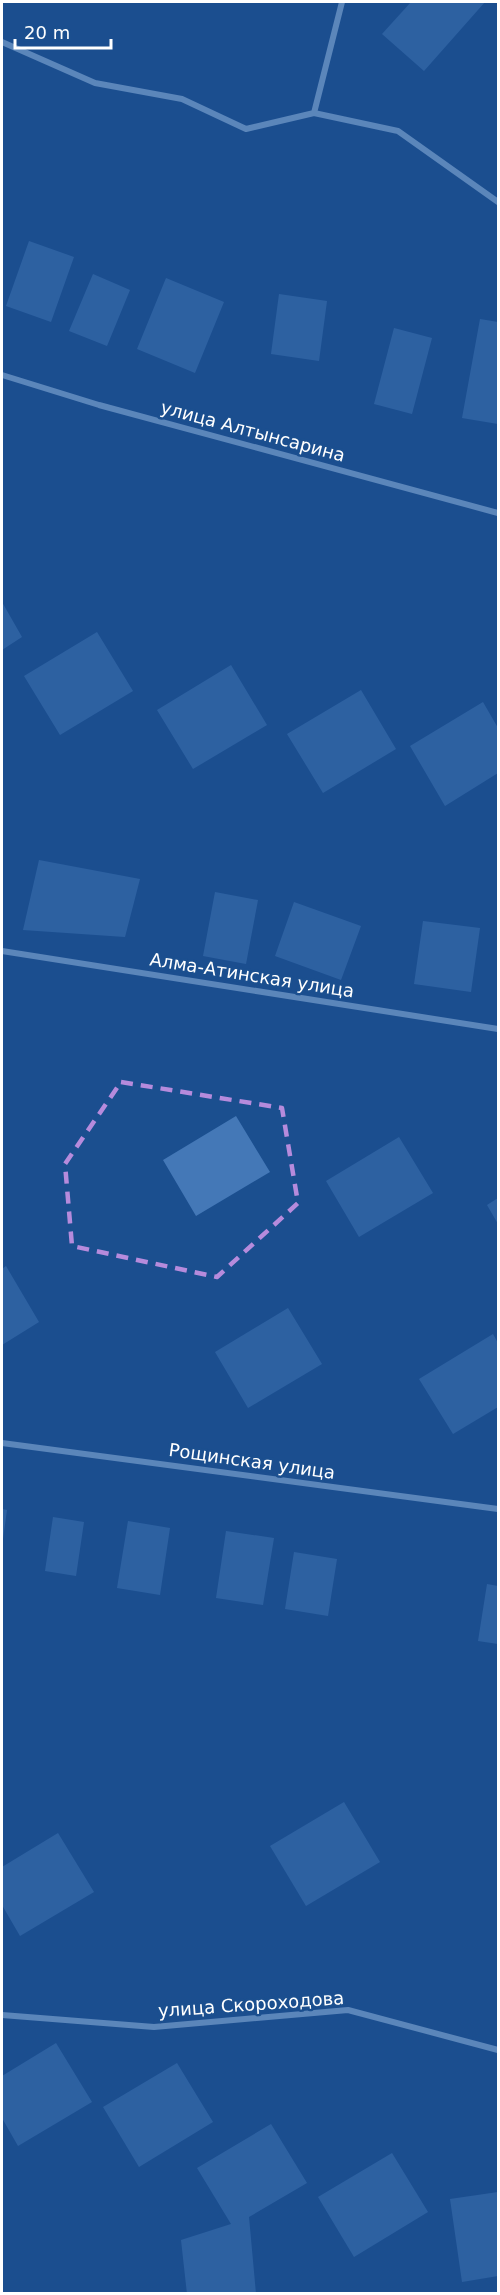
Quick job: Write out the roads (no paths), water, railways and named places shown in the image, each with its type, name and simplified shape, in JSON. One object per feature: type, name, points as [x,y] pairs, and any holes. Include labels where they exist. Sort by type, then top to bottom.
[{"type":"street","points":[[314,113],[342,2]]},
{"type":"street","points":[[2,42],[95,83],[182,99],[246,129],[314,113],[398,131],[498,202]]},
{"type":"street","name":"улица Алтынсарина","points":[[2,375],[99,405],[498,513]]},
{"type":"street","name":"Алма-Атинская улица","points":[[2,951],[498,1029]]},
{"type":"street","name":"Рощинская улица","points":[[2,1443],[498,1509]]},
{"type":"street","name":"улица Скороходова","points":[[2,2015],[154,2027],[348,2010],[498,2050]]}]
